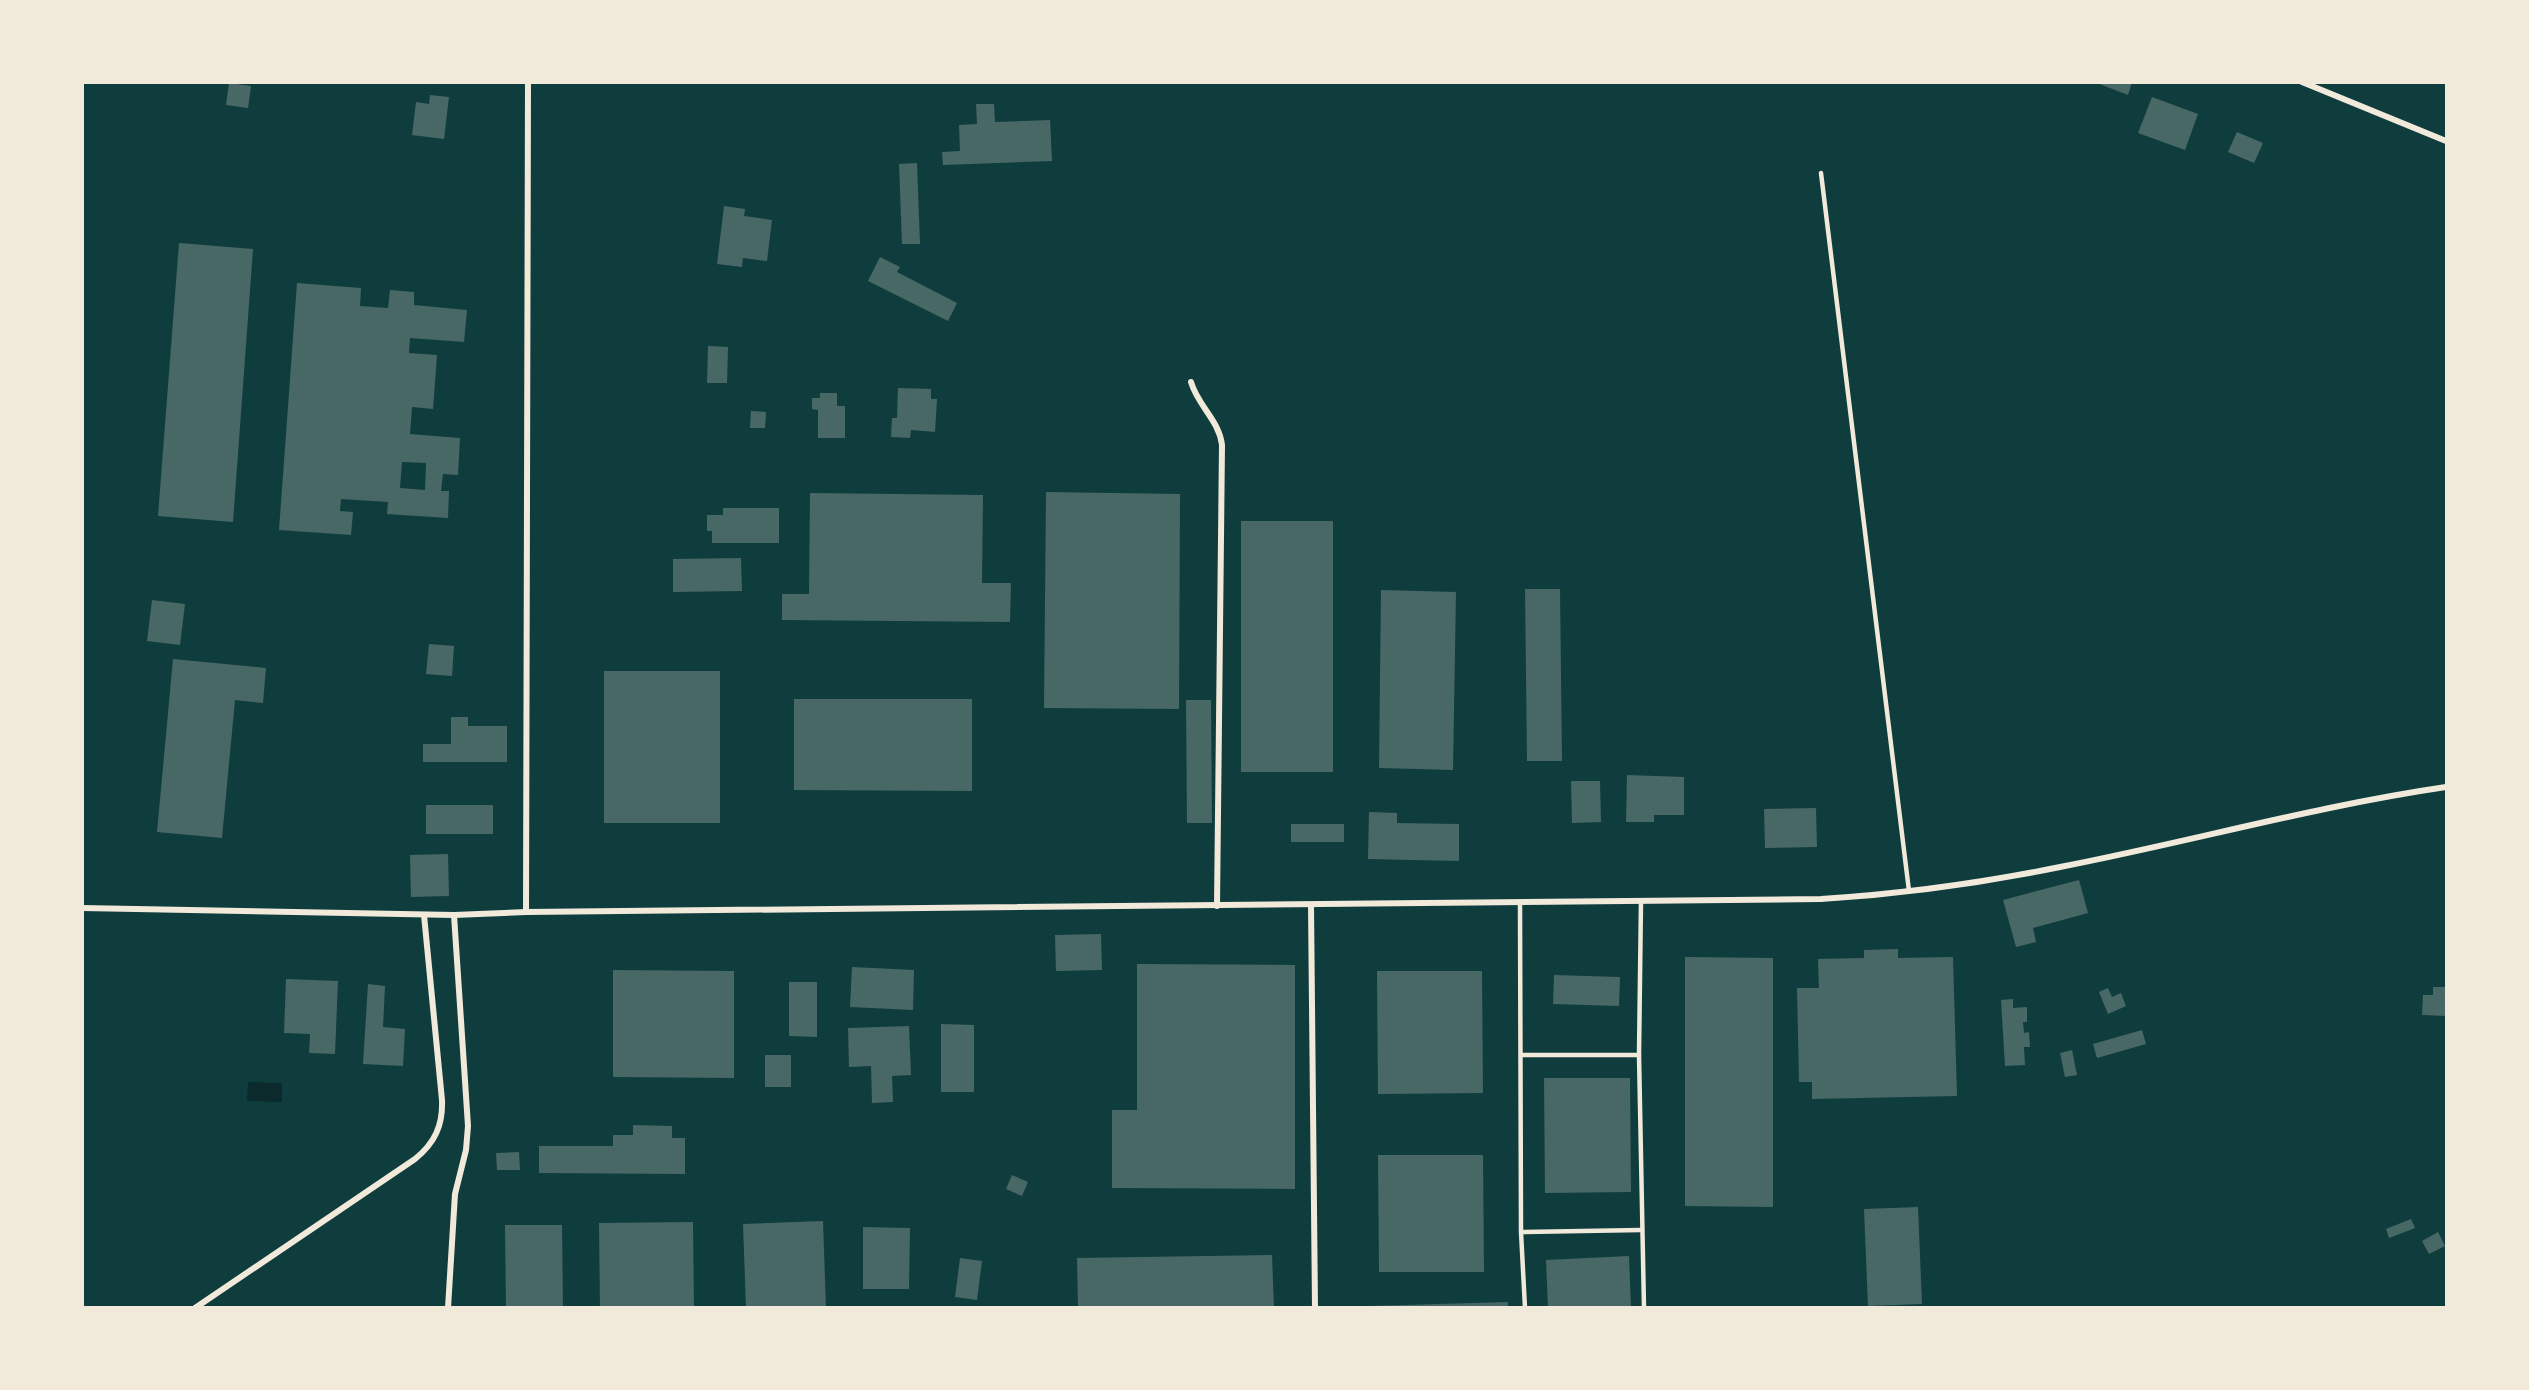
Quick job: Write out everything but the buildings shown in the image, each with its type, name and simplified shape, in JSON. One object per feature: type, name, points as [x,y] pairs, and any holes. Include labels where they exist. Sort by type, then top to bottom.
[{"type":"street","points":[[526,912],[528,82]]},
{"type":"street","points":[[2302,82],[2446,141]]},
{"type":"street","points":[[1191,382],[1196,395],[1216,423],[1222,445],[1217,906]]},
{"type":"street","points":[[82,908],[454,915],[526,912],[1520,904],[1821,899],[1909,891],[2052,869],[2307,812],[2446,787]]},
{"type":"street","points":[[1311,905],[1315,1308]]},
{"type":"street","points":[[195,1308],[415,1158],[436,1135],[441,1120],[442,1100],[424,915]]},
{"type":"street","points":[[448,1308],[455,1194],[466,1150],[468,1126],[454,915]]},
{"type":"lane","points":[[1821,173],[1909,891]]},
{"type":"lane","points":[[1641,901],[1639,1055],[1644,1308]]},
{"type":"lane","points":[[1520,904],[1521,1232],[1525,1308]]},
{"type":"lane","points":[[1521,1054],[1639,1055]]},
{"type":"lane","points":[[1521,1232],[1641,1230]]},
{"type":"water","points":[[248,1082],[282,1083],[282,1102],[247,1101]]}]
